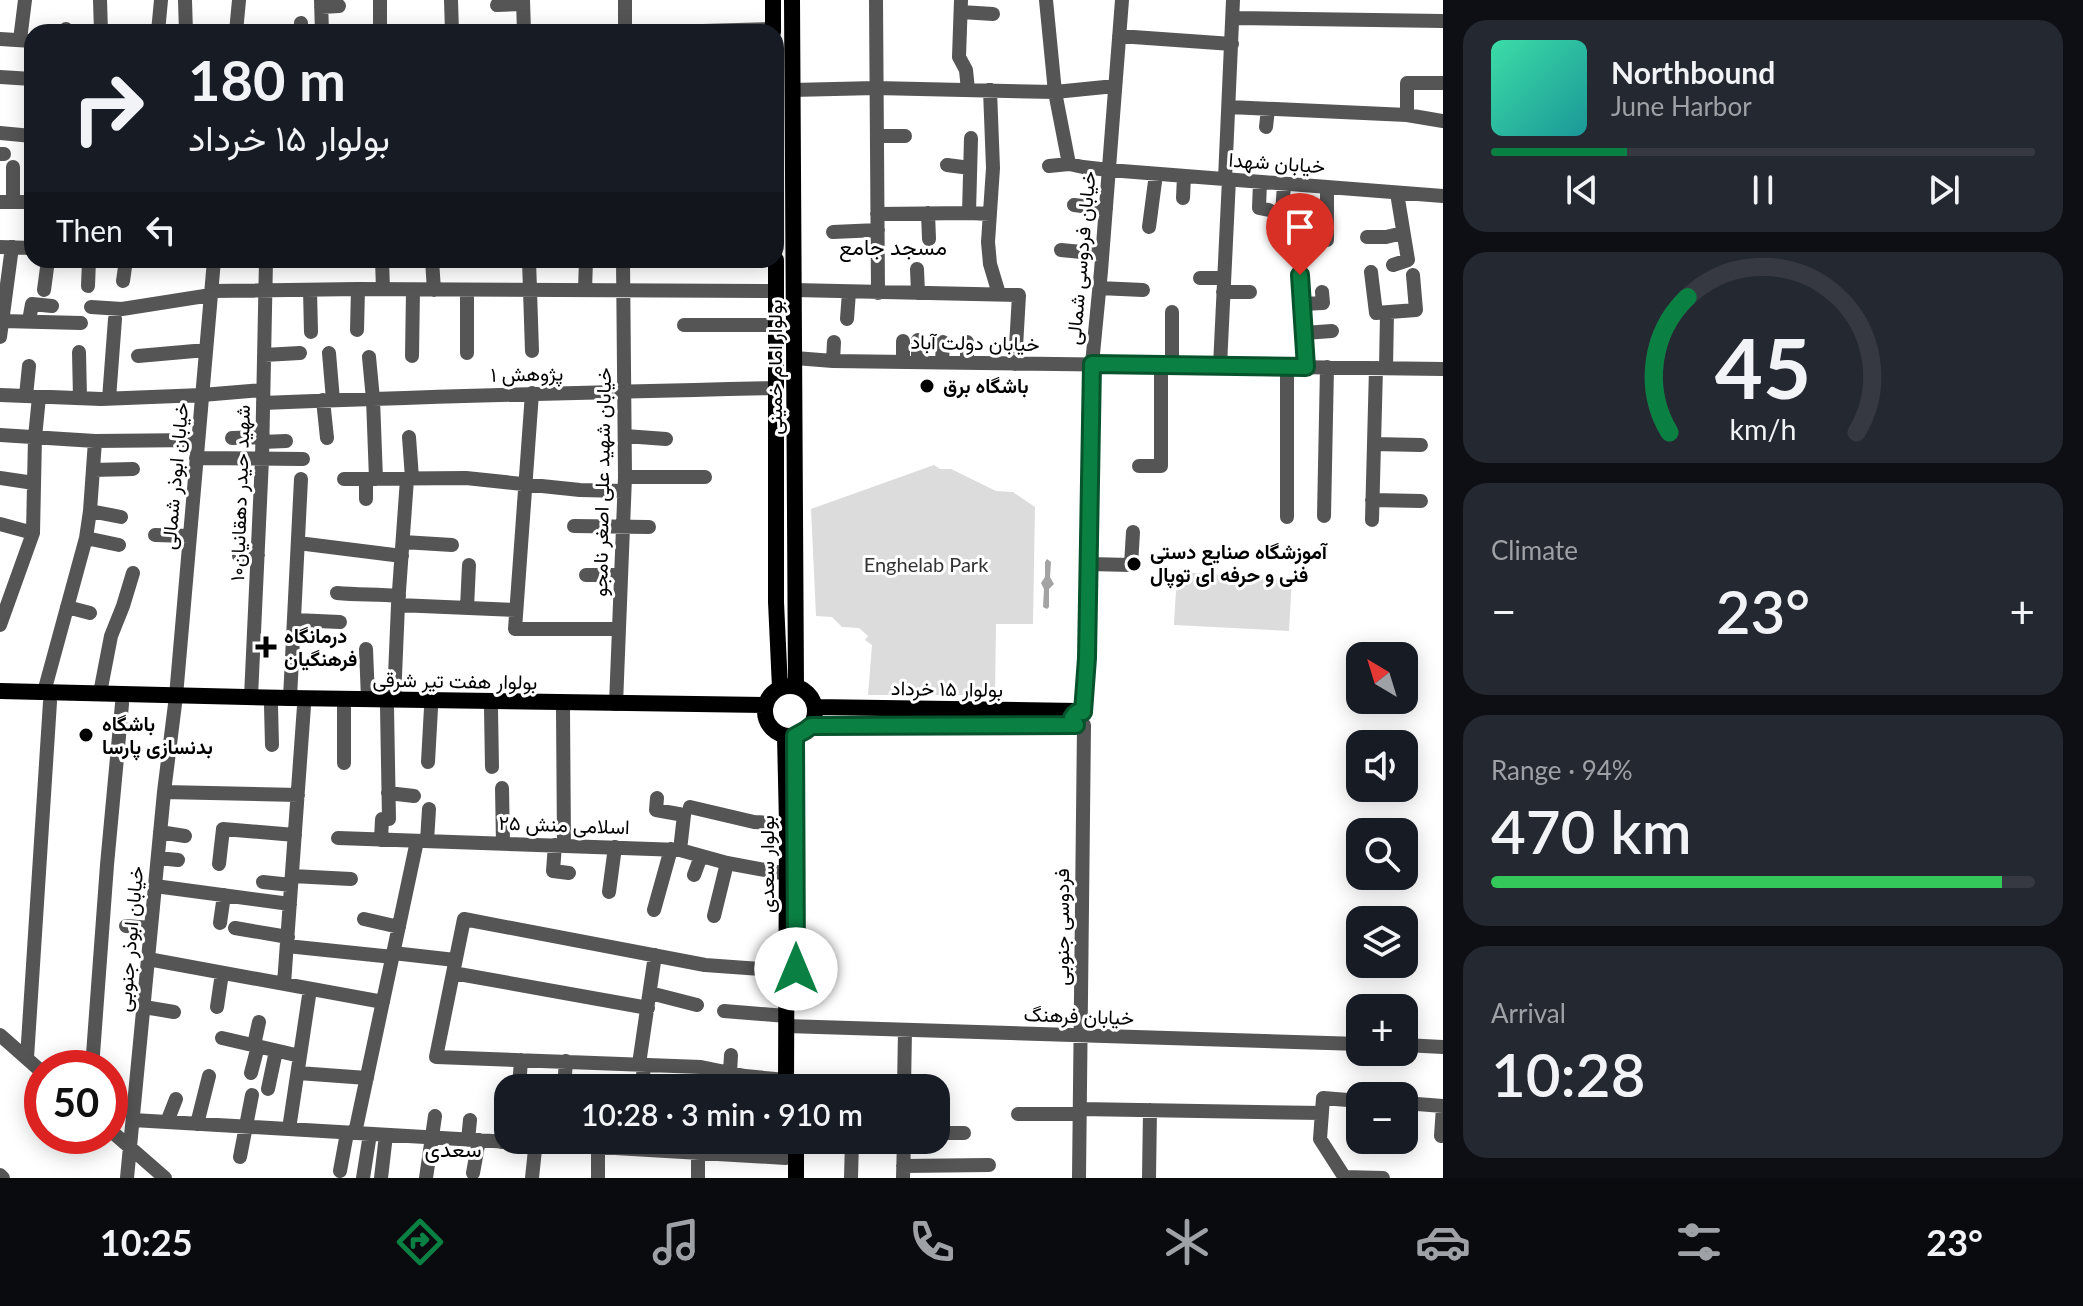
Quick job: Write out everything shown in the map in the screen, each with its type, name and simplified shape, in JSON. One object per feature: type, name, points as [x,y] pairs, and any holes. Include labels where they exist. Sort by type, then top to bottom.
[{"type":"main road","points":[[773,0],[773,24]]},
{"type":"main road","name":"بولوار امام خمینی","points":[[788,687],[795,358],[792,0]]},
{"type":"main road","name":"بولوار امام خمینی","points":[[776,268],[776,602],[788,687]]},
{"type":"main road","points":[[788,687],[809,694],[815,707],[816,714],[811,726],[790,736],[776,732],[769,724],[766,710],[773,692],[788,687]]},
{"type":"main road","name":"بولوار هفت تیر شرقی","points":[[0,691],[122,704],[251,697],[344,707],[390,703],[616,704],[766,710]]},
{"type":"main road","name":"بولوار هفت تیر شرقی","points":[[0,701],[100,693],[271,706],[368,699],[431,708],[449,704],[491,709],[766,710]]},
{"type":"main road","name":"بولوار ۱۵ خرداد","points":[[815,707],[1080,718]]},
{"type":"main road","name":"بولوار ۱۵ خرداد","points":[[811,726],[1080,718]]},
{"type":"main road","name":"بولوار سعدی","points":[[790,736],[787,824],[790,1023]]},
{"type":"main road","name":"بولوار سعدی","points":[[789,1074],[790,736]]},
{"type":"main road","points":[[786,1154],[786,1178]]},
{"type":"main road","points":[[796,1154],[796,1178]]},
{"type":"street","points":[[25,0],[26,24]]},
{"type":"street","points":[[100,0],[101,24]]},
{"type":"street","points":[[159,24],[161,0]]},
{"type":"street","points":[[185,0],[186,24]]},
{"type":"street","points":[[237,24],[239,0]]},
{"type":"street","points":[[380,0],[380,24]]},
{"type":"street","points":[[451,0],[452,24]]},
{"type":"street","points":[[625,0],[625,24]]},
{"type":"street","points":[[876,0],[878,293]]},
{"type":"street","points":[[1046,0],[1055,92],[1069,164]]},
{"type":"street","name":"خیابان فردوسی شمالی","points":[[1080,718],[1087,658],[1092,364],[1099,288],[1108,247],[1106,209],[1122,0]]},
{"type":"street","points":[[1220,366],[1223,285],[1219,233],[1227,179],[1233,0]]},
{"type":"street","points":[[497,5],[523,2],[524,24]]},
{"type":"street","points":[[321,24],[318,4],[339,6]]},
{"type":"street","points":[[968,90],[966,70],[959,57],[961,6],[993,14]]},
{"type":"street","points":[[1233,18],[1443,21]]},
{"type":"street","points":[[1119,36],[1232,44]]},
{"type":"street","points":[[0,39],[24,41]]},
{"type":"street","points":[[0,77],[24,78]]},
{"type":"street","points":[[1407,115],[1407,83],[1443,83]]},
{"type":"street","points":[[792,90],[876,88],[1055,92],[1115,86]]},
{"type":"street","points":[[990,90],[993,168],[988,242],[990,264],[999,294]]},
{"type":"street","points":[[1229,107],[1407,115],[1443,121]]},
{"type":"street","points":[[1266,127],[1268,109]]},
{"type":"street","points":[[0,133],[24,135]]},
{"type":"street","points":[[878,136],[905,136]]},
{"type":"street","points":[[969,213],[971,138]]},
{"type":"street","points":[[6,158],[6,202]]},
{"type":"street","name":"خیابان شهدا","points":[[1049,166],[1069,164],[1109,170],[1443,196]]},
{"type":"street","points":[[947,165],[970,168]]},
{"type":"street","points":[[1149,227],[1156,174]]},
{"type":"street","points":[[1183,198],[1184,176]]},
{"type":"street","points":[[1260,182],[1259,208],[1269,210]]},
{"type":"street","points":[[1281,230],[1284,184]]},
{"type":"street","points":[[1327,187],[1327,240]]},
{"type":"street","points":[[1393,265],[1408,260],[1397,193]]},
{"type":"street","points":[[1074,205],[1106,209]]},
{"type":"street","points":[[928,213],[929,239]]},
{"type":"street","points":[[877,214],[990,214]]},
{"type":"street","points":[[833,232],[878,230]]},
{"type":"street","points":[[1367,237],[1403,233]]},
{"type":"street","points":[[0,337],[6,247]]},
{"type":"street","points":[[1061,250],[1108,247]]},
{"type":"street","points":[[44,290],[47,268]]},
{"type":"street","points":[[88,286],[89,268]]},
{"type":"street","points":[[123,281],[125,268]]},
{"type":"street","name":"خیابان ابوذر شمالی","points":[[176,700],[213,268]]},
{"type":"street","name":"شهید حیدر دهقانیان۱۰","points":[[251,697],[262,459],[266,268]]},
{"type":"street","points":[[382,268],[383,289]]},
{"type":"street","points":[[433,268],[434,290]]},
{"type":"street","points":[[530,268],[532,351]]},
{"type":"street","points":[[585,290],[586,268]]},
{"type":"street","name":"خیابان شهید علی اصغر نامجو","points":[[616,704],[625,484],[623,268]]},
{"type":"street","points":[[917,269],[918,293]]},
{"type":"street","points":[[1371,272],[1376,313],[1416,310],[1413,275]]},
{"type":"street","points":[[1300,275],[1306,367]]},
{"type":"street","points":[[1200,278],[1250,292]]},
{"type":"street","points":[[1099,288],[1143,290]]},
{"type":"street","points":[[357,330],[358,289]]},
{"type":"street","points":[[310,290],[311,332]]},
{"type":"street","points":[[412,356],[413,290]]},
{"type":"street","points":[[794,290],[1019,295],[1015,364]]},
{"type":"street","points":[[91,307],[122,309],[211,293],[265,291],[776,291]]},
{"type":"street","points":[[467,291],[467,353]]},
{"type":"street","points":[[847,319],[849,292]]},
{"type":"street","points":[[1302,304],[1323,303],[1322,292]]},
{"type":"street","points":[[29,321],[32,304],[52,306]]},
{"type":"street","points":[[1139,466],[1161,466],[1172,312]]},
{"type":"street","points":[[1372,520],[1374,444],[1387,313]]},
{"type":"street","points":[[109,399],[115,319]]},
{"type":"street","points":[[3,321],[81,323]]},
{"type":"street","points":[[684,325],[776,325]]},
{"type":"street","points":[[1304,333],[1332,331]]},
{"type":"street","points":[[911,341],[911,362]]},
{"type":"street","points":[[833,361],[834,342]]},
{"type":"street","points":[[942,362],[943,342]]},
{"type":"street","points":[[967,342],[967,363]]},
{"type":"street","points":[[138,356],[206,350]]},
{"type":"street","points":[[79,352],[80,398]]},
{"type":"street","points":[[264,355],[300,353]]},
{"type":"street","points":[[327,438],[329,353]]},
{"type":"street","points":[[366,499],[371,479],[373,399],[369,357]]},
{"type":"street","name":"خیابان دولت آباد","points":[[795,358],[1443,369]]},
{"type":"street","points":[[0,625],[33,533],[35,437],[29,366]]},
{"type":"street","points":[[1287,367],[1287,517]]},
{"type":"street","points":[[1324,516],[1327,367]]},
{"type":"street","name":"پژوهش ۱","points":[[0,395],[109,399],[202,395],[328,400],[777,388]]},
{"type":"street","points":[[532,393],[515,629],[618,629]]},
{"type":"street","points":[[0,435],[95,441],[198,440]]},
{"type":"street","points":[[625,436],[666,439]]},
{"type":"street","points":[[381,840],[382,819],[389,819],[390,703],[410,478],[409,437]]},
{"type":"street","points":[[232,438],[286,441]]},
{"type":"street","points":[[28,1050],[47,697],[86,538],[95,441]]},
{"type":"street","points":[[1374,444],[1421,445]]},
{"type":"street","points":[[196,458],[303,459]]},
{"type":"street","points":[[93,470],[133,469]]},
{"type":"street","points":[[344,479],[466,478],[580,490],[705,477]]},
{"type":"street","points":[[0,478],[34,483]]},
{"type":"street","points":[[284,984],[298,795],[295,620],[301,479]]},
{"type":"street","points":[[1372,500],[1421,501]]},
{"type":"street","points":[[90,511],[121,517]]},
{"type":"street","points":[[0,524],[33,533]]},
{"type":"street","points":[[574,526],[649,527]]},
{"type":"street","points":[[1089,564],[1131,565],[1133,532]]},
{"type":"street","points":[[155,535],[189,536]]},
{"type":"street","points":[[86,538],[119,545]]},
{"type":"street","points":[[298,543],[402,549],[452,545]]},
{"type":"street","points":[[239,556],[258,555]]},
{"type":"street","points":[[467,608],[469,565]]},
{"type":"street","points":[[100,693],[111,636],[133,573]]},
{"type":"street","points":[[586,575],[621,575]]},
{"type":"street","points":[[337,593],[372,594],[398,601],[467,608],[516,610]]},
{"type":"street","points":[[67,607],[90,613]]},
{"type":"street","points":[[295,620],[340,622]]},
{"type":"street","points":[[366,649],[368,699]]},
{"type":"street","name":"خیابان ابوذر جنوبی","points":[[127,1178],[164,792],[176,700]]},
{"type":"street","points":[[93,1050],[122,704]]},
{"type":"street","points":[[271,706],[272,745]]},
{"type":"street","points":[[344,707],[344,763]]},
{"type":"street","points":[[428,762],[431,708]]},
{"type":"street","points":[[491,709],[492,767]]},
{"type":"street","points":[[563,710],[559,845],[553,871],[569,873]]},
{"type":"street","name":"فردوسی جنوبی","points":[[1079,1178],[1082,1036],[1080,718]]},
{"type":"street","points":[[502,788],[503,843]]},
{"type":"street","points":[[164,792],[298,795]]},
{"type":"street","points":[[388,793],[414,796]]},
{"type":"street","points":[[654,910],[676,850],[684,815],[656,810],[657,798]]},
{"type":"street","points":[[690,807],[754,822],[787,824]]},
{"type":"street","points":[[340,1171],[357,1133],[399,927],[429,809]]},
{"type":"street","points":[[219,864],[223,829],[295,835]]},
{"type":"street","points":[[160,832],[185,836]]},
{"type":"street","name":"اسلامی منش ۲۵","points":[[338,838],[422,841],[472,835],[503,843],[676,850],[787,874]]},
{"type":"street","points":[[609,892],[615,847]]},
{"type":"street","points":[[694,875],[701,856]]},
{"type":"street","points":[[158,858],[178,860]]},
{"type":"street","points":[[714,916],[727,863]]},
{"type":"street","points":[[263,882],[351,879]]},
{"type":"street","points":[[155,886],[290,904]]},
{"type":"street","points":[[220,923],[224,895]]},
{"type":"street","points":[[364,919],[399,927]]},
{"type":"street","points":[[735,1074],[701,1067],[436,1057],[464,919],[705,965],[787,971]]},
{"type":"street","points":[[126,926],[151,928]]},
{"type":"street","points":[[235,928],[287,942],[393,955],[649,1000],[697,1005]]},
{"type":"street","points":[[641,1074],[655,955]]},
{"type":"street","points":[[148,959],[383,1002]]},
{"type":"street","points":[[217,1007],[222,973]]},
{"type":"street","points":[[289,1129],[310,989]]},
{"type":"street","points":[[144,1007],[174,1012]]},
{"type":"street","name":"خیابان فرهنگ","points":[[724,1011],[790,1023],[905,1030],[1346,1044]]},
{"type":"street","points":[[251,1073],[259,1022]]},
{"type":"street","points":[[904,1074],[905,1030]]},
{"type":"street","points":[[0,1035],[24,1055]]},
{"type":"street","points":[[222,1038],[300,1056]]},
{"type":"street","points":[[1418,1046],[1443,1047]]},
{"type":"street","points":[[268,1089],[276,1051]]},
{"type":"street","points":[[730,1073],[731,1055]]},
{"type":"street","points":[[520,1074],[521,1060]]},
{"type":"street","points":[[565,1074],[566,1061]]},
{"type":"street","points":[[298,1073],[367,1078]]},
{"type":"street","points":[[197,1124],[209,1076]]},
{"type":"street","points":[[240,1157],[252,1095]]},
{"type":"street","points":[[1346,1100],[1323,1098],[1320,1139],[1345,1177],[1383,1178]]},
{"type":"street","points":[[167,1122],[176,1099]]},
{"type":"street","points":[[1418,1105],[1443,1106],[1441,1136]]},
{"type":"street","points":[[1149,1178],[1150,1110]]},
{"type":"street","points":[[1018,1114],[1150,1110],[1322,1113]]},
{"type":"street","points":[[426,1178],[435,1116]]},
{"type":"street","points":[[133,1120],[494,1142]]},
{"type":"street","points":[[470,1120],[473,1173]]},
{"type":"street","points":[[357,1133],[363,1178]]},
{"type":"street","points":[[950,1133],[964,1133]]},
{"type":"street","points":[[381,1178],[386,1135]]},
{"type":"street","points":[[130,1148],[165,1178]]},
{"type":"street","points":[[532,1178],[535,1154]]},
{"type":"street","points":[[598,1154],[598,1178]]},
{"type":"street","points":[[698,1154],[698,1178]]},
{"type":"street","points":[[761,1154],[786,1158]]},
{"type":"street","points":[[851,1178],[852,1154]]},
{"type":"street","points":[[903,1172],[989,1165]]},
{"type":"green space","name":"Enghelab Park","points":[[934,465],[940,469],[951,469],[996,491],[1013,492],[1035,507],[1033,624],[996,624],[995,695],[868,695],[872,645],[865,640],[868,636],[859,628],[842,627],[832,617],[816,616],[811,509]]},
{"type":"green space","points":[[1177,572],[1292,579],[1289,631],[1174,625]]},
{"type":"shaded area","points":[[1047,559],[1051,562],[1050,577],[1054,584],[1049,589],[1047,609],[1043,607],[1044,589],[1041,583],[1045,577]]},
{"type":"place","name":"باشگاه برق","points":[[927,386]]},
{"type":"place","name":"آموزشگاه صنایع دستی فنی و حرفه ای توپال","points":[[1134,564]]},
{"type":"place","name":"درمانگاه فرهنگیان","points":[[266,647]]},
{"type":"place","name":"باشگاه بدنسازی پارسا","points":[[86,735]]},
{"type":"district","name":"مسجد جامع","points":[[893,247]]},
{"type":"district","name":"سعدی","points":[[453,1149]]},
{"type":"route","points":[[796,969],[795,736],[811,726],[1076,725],[1072,718],[1078,711],[1083,712],[1087,658],[1092,364],[1306,367],[1300,275]]}]
